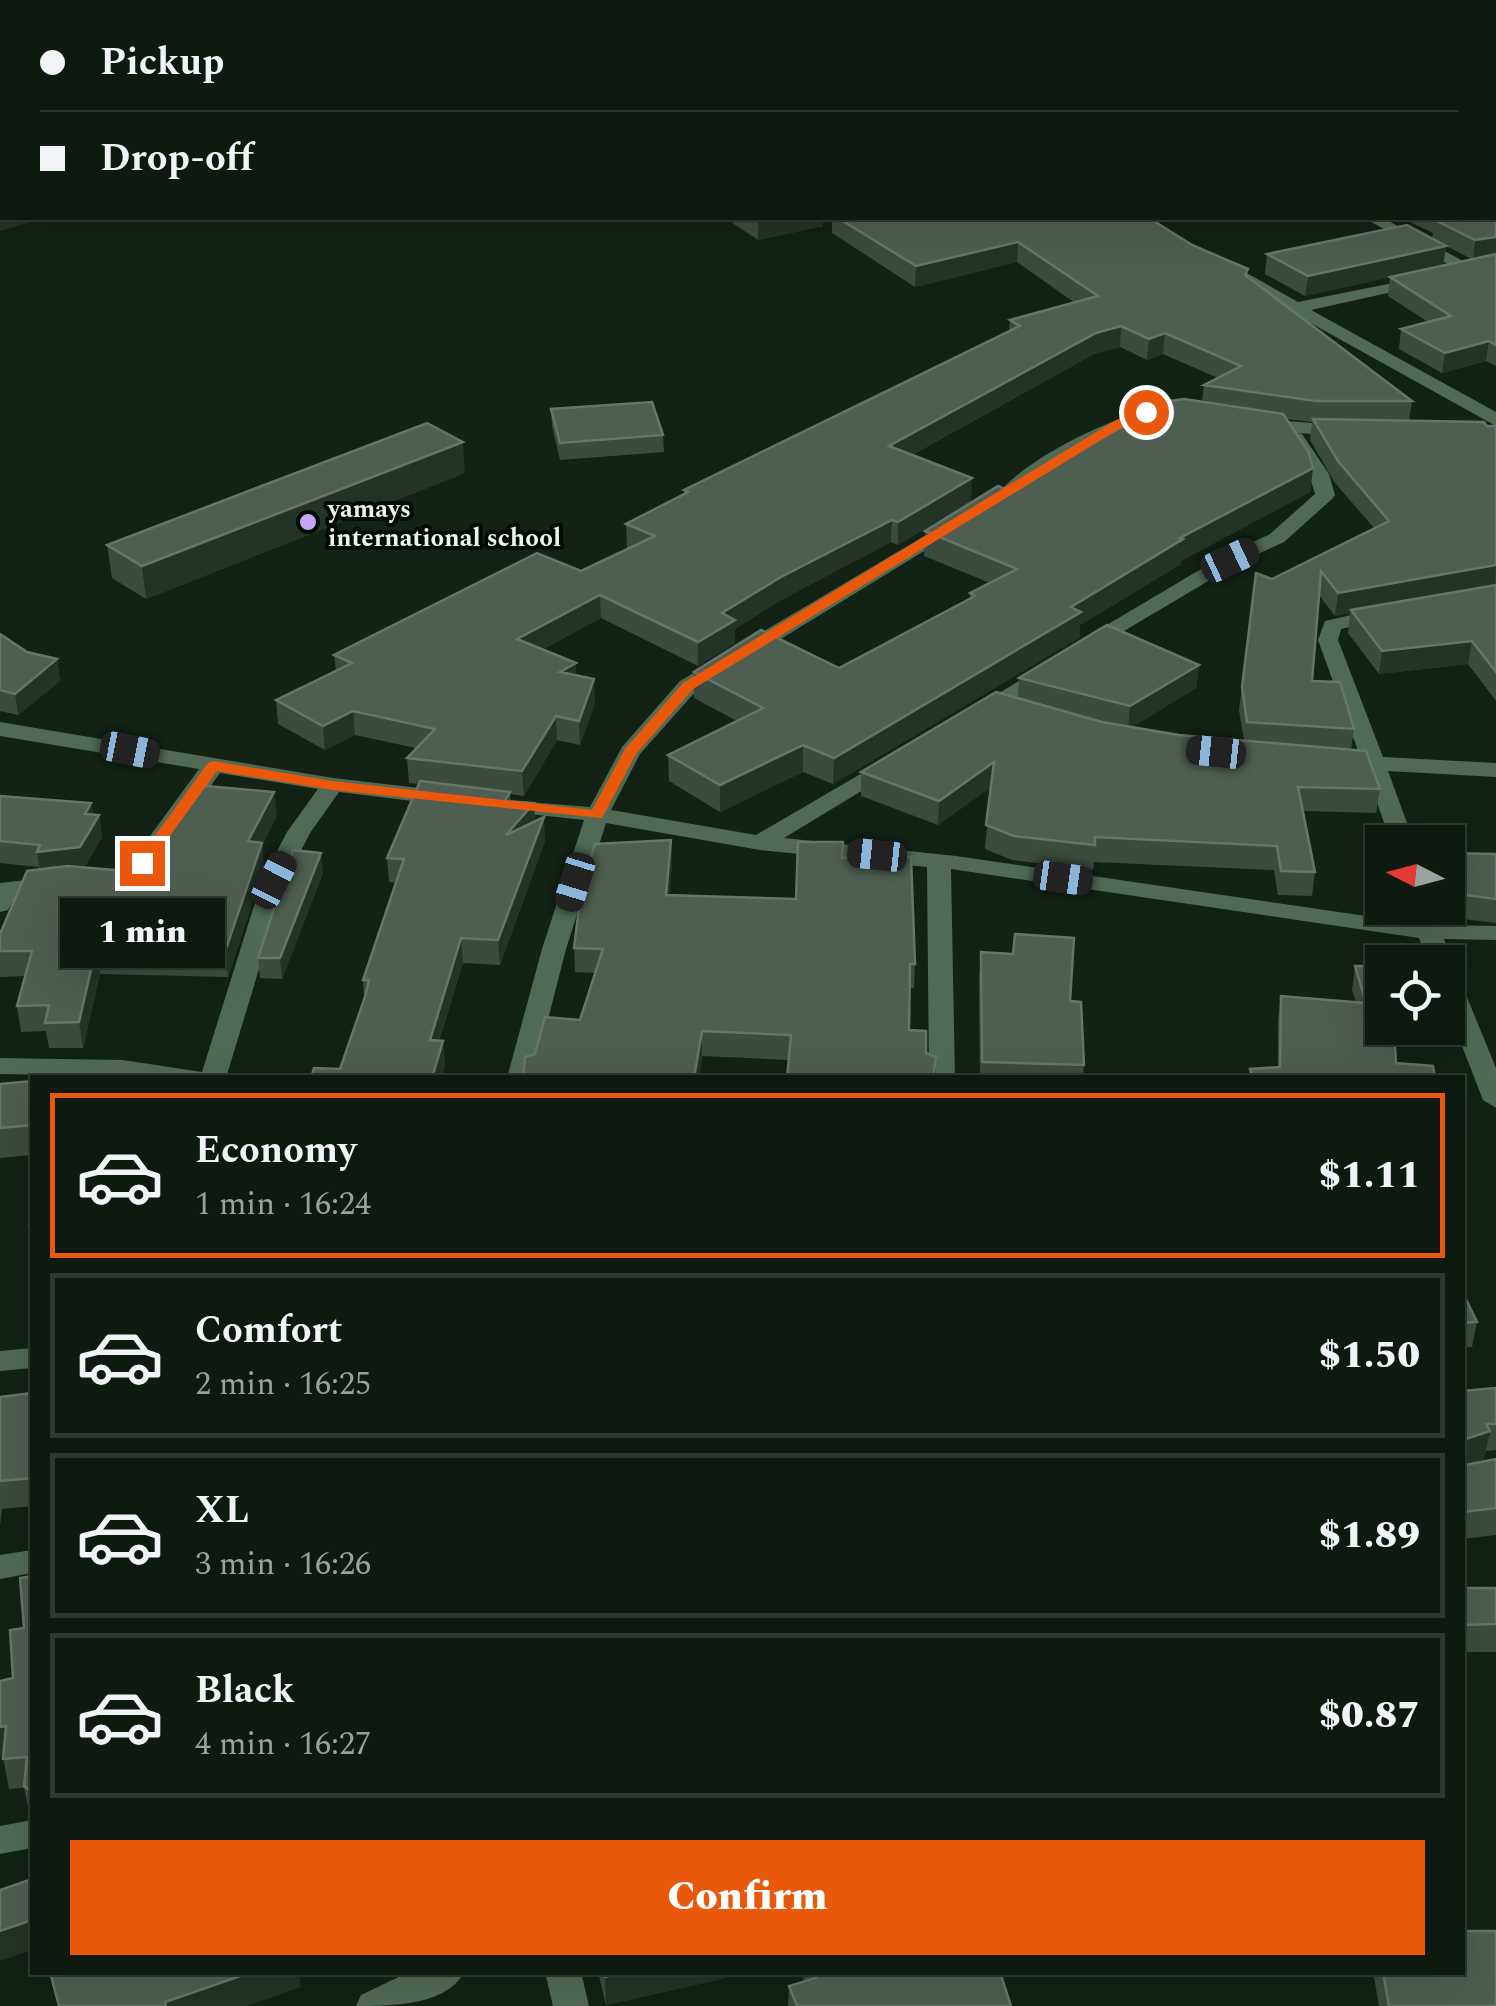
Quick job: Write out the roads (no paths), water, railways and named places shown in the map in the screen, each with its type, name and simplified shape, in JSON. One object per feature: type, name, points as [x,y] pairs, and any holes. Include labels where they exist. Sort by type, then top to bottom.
[{"type":"street","points":[[1376,220],[1476,268],[1450,274]]},
{"type":"street","points":[[1220,266],[1496,420]]},
{"type":"street","points":[[1295,308],[1431,278]]},
{"type":"street","points":[[521,1075],[554,949],[597,815],[630,752],[688,686],[1120,423],[1146,412],[1198,416]]},
{"type":"street","points":[[1240,422],[1289,429],[1364,431]]},
{"type":"street","points":[[963,722],[1002,708],[1216,568],[1277,538],[1325,495],[1319,474],[1289,429]]},
{"type":"street","points":[[1397,825],[1328,640],[1332,624],[1404,611]]},
{"type":"street","points":[[0,730],[333,785],[597,815],[760,843],[1365,913]]},
{"type":"street","points":[[760,843],[902,757]]},
{"type":"street","points":[[1306,760],[1496,770]]},
{"type":"street","points":[[0,905],[8,888],[128,874],[142,863],[213,766]]},
{"type":"street","points":[[213,1075],[274,880],[299,832],[333,785]]},
{"type":"street","points":[[939,861],[942,1075]]},
{"type":"street","points":[[1452,925],[1496,933]]},
{"type":"street","points":[[1465,1022],[1496,1100]]},
{"type":"street","points":[[0,1066],[109,1066],[183,1075]]},
{"type":"street","points":[[0,1361],[30,1358]]},
{"type":"street","points":[[0,1567],[30,1562]]},
{"type":"street","points":[[0,1840],[30,1834]]},
{"type":"street","points":[[374,2006],[440,1975]]},
{"type":"street","points":[[563,1975],[570,2006]]},
{"type":"place","name":"yamays international school","points":[[308,522]]}]
